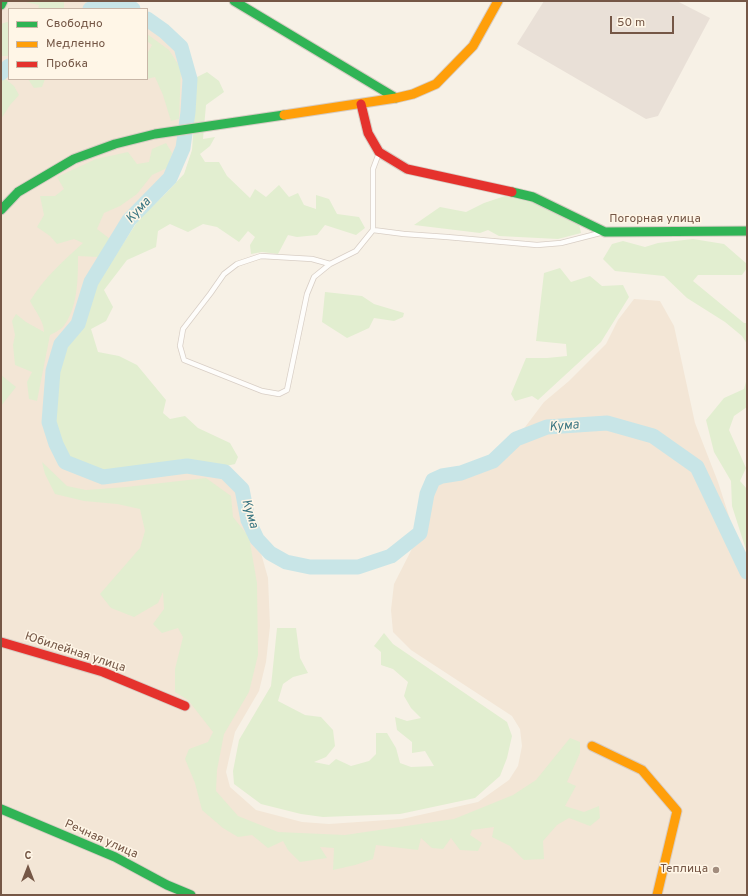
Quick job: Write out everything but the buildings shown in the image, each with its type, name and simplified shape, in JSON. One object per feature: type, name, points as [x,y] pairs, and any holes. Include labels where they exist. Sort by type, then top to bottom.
[{"type":"street","points":[[1,5],[3,1]]},
{"type":"street","points":[[234,1],[396,98]]},
{"type":"street","points":[[1,210],[18,192],[74,159],[115,144],[155,134],[361,104],[413,94],[436,84],[473,46],[498,1]]},
{"type":"street","points":[[361,104],[368,133],[380,152]]},
{"type":"street","name":"Погорная улица","points":[[380,152],[407,169],[534,197],[605,232],[747,231]]},
{"type":"street","name":"Юбилейная улица","points":[[1,642],[103,672],[185,706]]},
{"type":"street","points":[[592,746],[642,770],[677,811],[657,895]]},
{"type":"street","name":"Речная улица","points":[[1,808],[115,857],[167,885],[191,895]]},
{"type":"lane","points":[[330,264],[312,259],[261,256],[237,264],[224,274],[183,329],[180,346],[184,360],[262,391],[279,394],[287,390],[307,294],[314,277],[330,264],[356,251],[374,230],[373,169],[380,152]]},
{"type":"lane","points":[[374,230],[404,234],[447,236],[537,245],[561,243],[605,232]]},
{"type":"shaded area","points":[[1,1],[128,1],[132,8],[8,8],[8,80],[148,80],[148,20],[164,31],[181,47],[190,79],[188,112],[183,148],[170,178],[129,220],[91,282],[78,324],[61,345],[53,371],[49,422],[56,444],[65,461],[103,477],[187,466],[225,472],[242,489],[248,520],[257,539],[268,578],[270,626],[266,662],[259,691],[235,732],[226,772],[230,787],[256,810],[302,822],[329,824],[402,819],[478,802],[509,780],[518,766],[522,746],[520,729],[512,716],[411,650],[393,632],[391,610],[394,584],[420,533],[427,494],[433,480],[442,476],[461,473],[493,461],[516,439],[544,402],[569,381],[606,344],[618,320],[634,299],[660,301],[674,326],[695,423],[718,482],[747,572],[747,895],[1,895]]},
{"type":"shaded area","points":[[544,1],[677,1],[710,18],[658,116],[646,119],[517,44]]},
{"type":"green space","points":[[21,1],[64,1],[64,8],[38,8],[39,5]]},
{"type":"green space","points":[[8,22],[8,56],[1,56],[1,24]]},
{"type":"green space","points":[[148,35],[169,50],[181,69],[179,119],[171,121],[163,95],[155,77],[148,79],[148,52],[152,45],[148,42]]},
{"type":"green space","points":[[207,72],[219,81],[224,92],[206,105],[203,139],[215,137],[210,146],[200,154],[205,162],[219,162],[227,176],[250,198],[255,189],[266,197],[279,185],[289,197],[298,193],[304,205],[316,209],[316,195],[329,199],[337,214],[359,217],[365,228],[356,235],[325,225],[317,235],[297,237],[288,235],[278,254],[262,252],[251,254],[250,245],[255,237],[248,231],[239,242],[217,227],[203,224],[188,232],[170,224],[158,231],[156,247],[127,260],[104,290],[113,307],[106,321],[91,329],[98,352],[119,356],[137,365],[166,400],[163,413],[170,419],[185,416],[198,428],[230,443],[238,457],[235,464],[226,466],[184,459],[105,473],[69,459],[54,421],[58,374],[67,346],[84,327],[95,287],[139,219],[184,174],[192,150],[197,77]]},
{"type":"green space","points":[[4,78],[14,86],[19,95],[1,119],[1,81]]},
{"type":"green space","points":[[29,80],[45,80],[42,87],[34,88]]},
{"type":"green space","points":[[166,143],[172,153],[167,168],[152,175],[137,194],[120,206],[104,213],[97,229],[110,239],[98,257],[78,256],[77,284],[72,311],[63,327],[50,335],[37,401],[29,399],[27,382],[32,372],[15,365],[13,345],[15,335],[12,321],[16,314],[26,322],[44,332],[41,320],[30,301],[48,277],[83,243],[74,239],[57,244],[50,236],[37,227],[44,215],[40,196],[55,196],[64,189],[57,177],[96,159],[128,152],[137,164],[149,162],[152,149]]},
{"type":"green space","points":[[505,196],[534,201],[579,224],[581,233],[558,239],[499,236],[488,230],[480,233],[414,225],[440,207],[466,212],[484,203]]},
{"type":"green space","points":[[693,239],[724,244],[747,264],[747,268],[742,275],[698,275],[693,281],[744,323],[747,323],[747,344],[742,336],[725,322],[687,298],[664,276],[615,271],[603,259],[612,244],[623,241],[645,247],[658,243]]},
{"type":"green space","points":[[560,268],[571,282],[590,276],[602,286],[623,285],[629,297],[601,342],[538,400],[532,396],[515,401],[511,394],[526,358],[567,356],[566,344],[536,341],[544,273]]},
{"type":"green space","points":[[325,292],[362,296],[374,304],[404,313],[403,317],[394,321],[374,318],[369,328],[347,338],[322,322]]},
{"type":"green space","points":[[1,375],[16,387],[1,406]]},
{"type":"green space","points":[[747,378],[747,407],[734,416],[729,430],[746,468],[740,481],[747,489],[747,553],[732,506],[731,481],[714,452],[706,420],[724,398],[744,389]]},
{"type":"green space","points":[[42,462],[67,486],[86,490],[206,478],[231,496],[233,517],[249,537],[257,583],[258,655],[249,692],[224,734],[217,770],[216,791],[238,816],[278,832],[345,835],[454,819],[513,795],[536,780],[570,738],[580,742],[580,753],[567,782],[576,786],[565,806],[584,812],[599,806],[600,818],[590,826],[569,818],[557,825],[543,841],[544,859],[524,860],[510,846],[492,837],[494,827],[472,830],[470,835],[482,843],[478,851],[460,850],[451,838],[443,849],[432,848],[421,838],[418,850],[376,845],[373,859],[333,870],[334,848],[320,847],[327,858],[300,862],[288,850],[283,841],[268,848],[252,835],[238,837],[223,828],[202,810],[195,783],[185,759],[189,749],[208,742],[213,732],[188,700],[175,692],[175,669],[183,637],[178,628],[162,633],[153,624],[164,609],[163,592],[158,603],[134,617],[111,608],[100,594],[140,548],[145,531],[140,509],[117,504],[84,501],[55,494],[45,474]]},
{"type":"green space","points":[[277,628],[296,628],[300,658],[308,673],[293,677],[283,684],[278,701],[305,715],[321,717],[333,730],[335,746],[326,757],[314,762],[329,765],[336,759],[351,766],[369,761],[376,754],[376,733],[387,733],[396,748],[400,763],[411,767],[434,766],[425,751],[412,753],[412,742],[397,730],[395,717],[407,721],[421,718],[411,708],[404,696],[408,682],[393,669],[381,665],[381,652],[374,646],[384,633],[393,644],[507,722],[512,736],[507,758],[500,776],[475,798],[400,814],[323,817],[301,814],[261,804],[234,784],[233,771],[239,740],[271,686]]},
{"type":"waterway","name":"Кума","points":[[94,8],[106,5],[132,8]]},
{"type":"waterway","name":"Кума","points":[[148,20],[164,31],[181,47],[190,79],[188,112],[183,148],[170,178],[129,220],[91,282],[78,324],[61,344],[53,371],[49,422],[56,444],[65,462],[103,477],[187,466],[225,472],[242,489],[248,520],[257,539],[270,553],[286,562],[310,567],[358,567],[391,556],[420,533],[427,494],[433,480],[442,476],[461,473],[493,461],[516,439],[547,427],[607,423],[653,436],[697,467],[747,572]]},
{"type":"waterway","name":"Кума","points":[[1,73],[8,67]]},
{"type":"traffic: fast","points":[[1,5],[3,1]]},
{"type":"traffic: fast","points":[[234,1],[396,98]]},
{"type":"traffic: fast","points":[[1,210],[18,192],[74,159],[115,144],[155,134],[284,115]]},
{"type":"traffic: fast","points":[[512,192],[533,197],[605,232],[747,231]]},
{"type":"traffic: fast","points":[[1,809],[115,857],[167,885],[191,895]]},
{"type":"traffic: slow","points":[[284,115],[396,98],[413,94],[436,84],[473,46],[498,1]]},
{"type":"traffic: slow","points":[[592,746],[642,770],[677,811],[657,895]]},
{"type":"traffic: jam","points":[[361,104],[368,133],[379,152],[407,169],[512,192]]},
{"type":"traffic: jam","points":[[1,642],[103,672],[185,706]]},
{"type":"place","name":"Теплица","points":[[716,870]]}]
